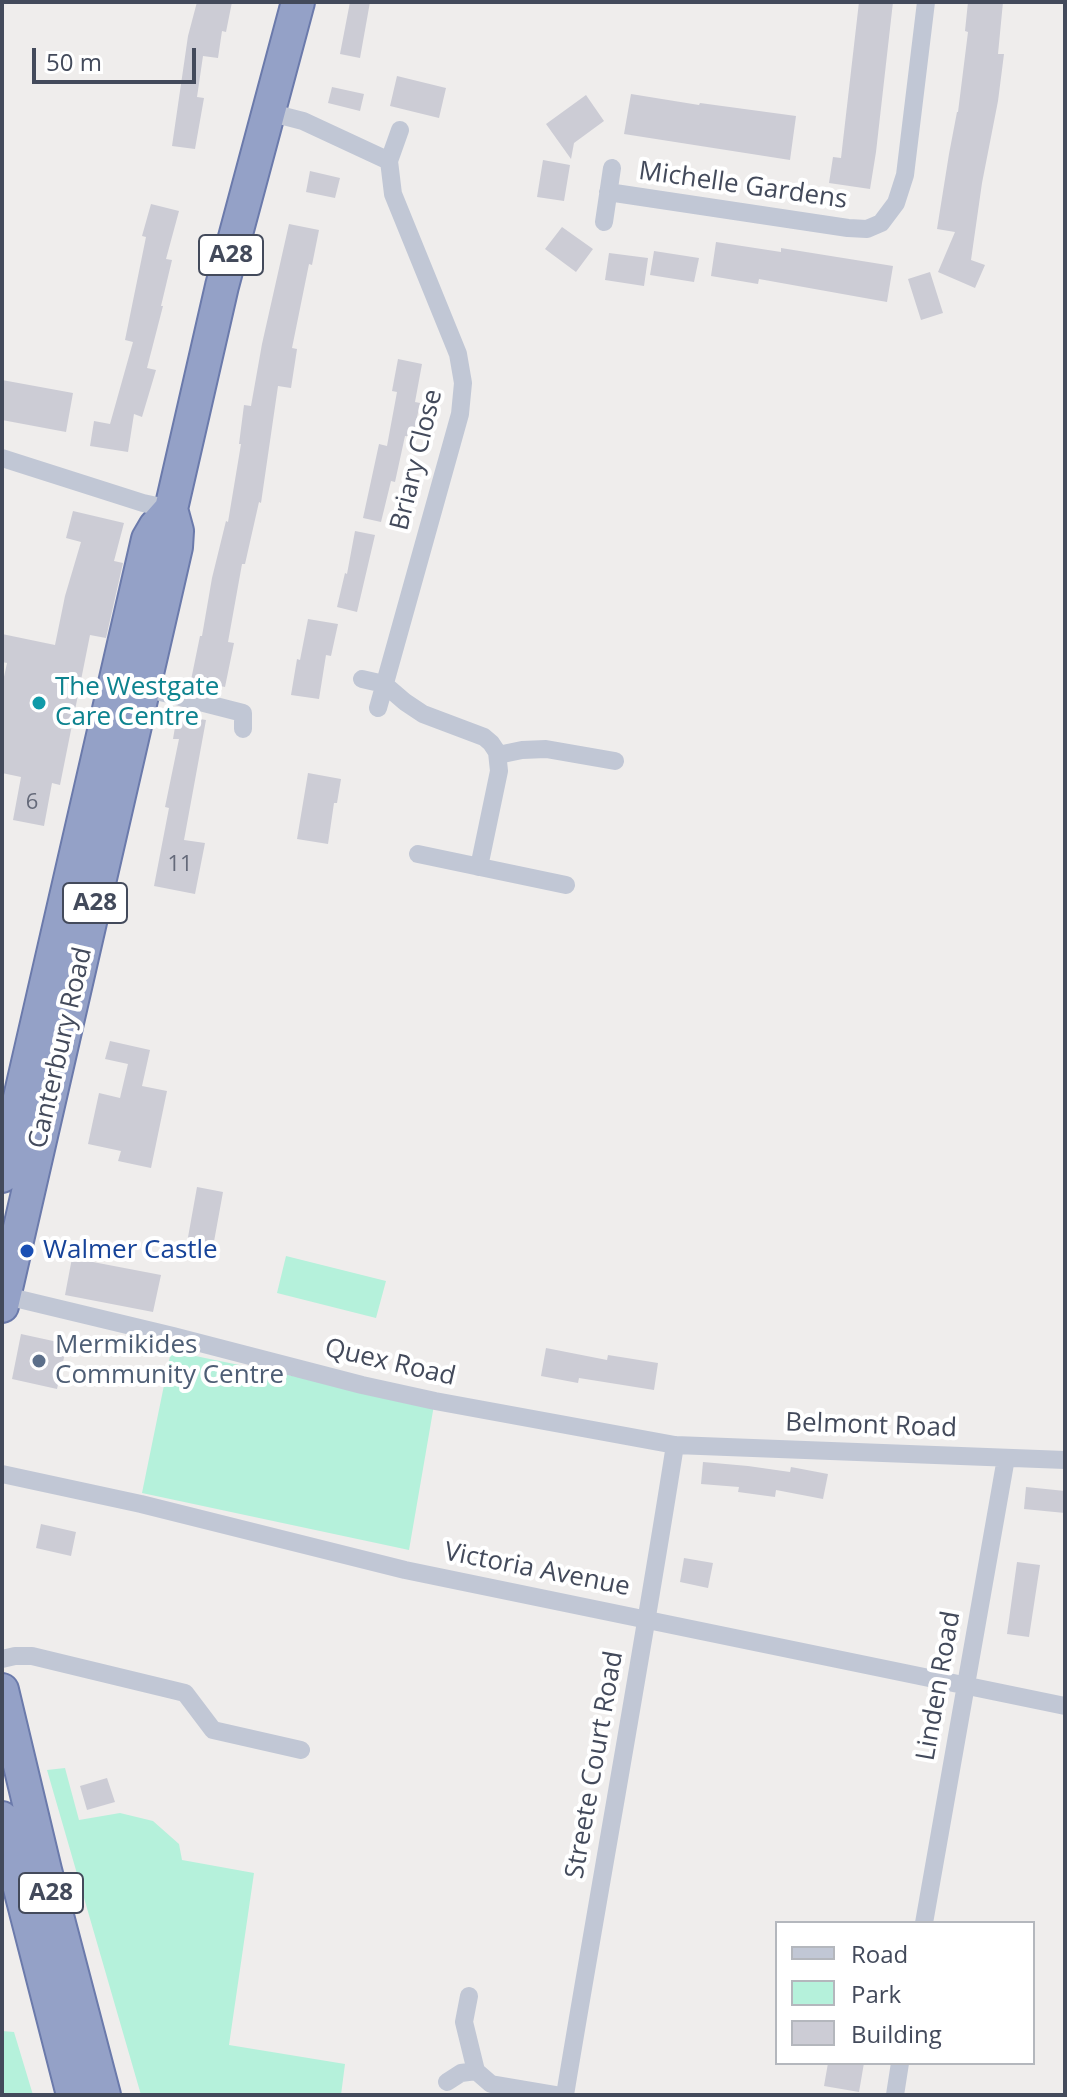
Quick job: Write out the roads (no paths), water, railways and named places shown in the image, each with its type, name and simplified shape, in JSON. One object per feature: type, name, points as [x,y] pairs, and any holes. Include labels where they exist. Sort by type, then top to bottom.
[{"type":"highway","name":"Canterbury Road","points":[[2,1176],[19,1128],[145,688],[176,547],[177,531],[171,509],[222,286],[298,2]]},
{"type":"highway","name":"Canterbury Road","points":[[3,1299],[19,1128],[148,539],[171,509]]},
{"type":"highway","name":"A28","points":[[2,1690],[104,2095]]},
{"type":"highway","name":"A28","points":[[2,1818],[73,2095]]},
{"type":"street","name":"Michelle Gardens","points":[[608,192],[848,228],[867,229],[881,223],[896,203],[905,175],[926,2]]},
{"type":"street","points":[[268,112],[303,121],[389,161]]},
{"type":"street","name":"Briary Close","points":[[378,708],[460,414],[463,383],[458,354],[393,194],[389,161],[400,130]]},
{"type":"street","name":"Michelle Gardens","points":[[604,222],[612,168]]},
{"type":"street","points":[[2,458],[171,509]]},
{"type":"street","points":[[362,679],[384,684],[423,714],[484,737],[491,743],[498,755],[499,771],[479,867]]},
{"type":"street","points":[[145,688],[243,713],[243,729]]},
{"type":"street","points":[[498,755],[546,749],[615,761]]},
{"type":"street","points":[[418,854],[566,885]]},
{"type":"street","name":"Quex Road","points":[[3,1299],[173,1336],[435,1401],[675,1445]]},
{"type":"street","name":"Belmont Road","points":[[675,1445],[1065,1460]]},
{"type":"street","name":"Streete Court Road","points":[[565,2095],[648,1619],[675,1445]]},
{"type":"street","name":"Linden Road","points":[[924,1921],[1006,1458]]},
{"type":"street","name":"Victoria Avenue","points":[[2,1474],[141,1504],[405,1570],[1065,1706]]},
{"type":"street","points":[[2,1659],[32,1656],[185,1693],[213,1730],[301,1750]]},
{"type":"street","points":[[469,1996],[464,2022],[476,2071],[491,2084],[556,2095]]},
{"type":"street","points":[[895,2095],[900,2065]]},
{"type":"street","points":[[447,2082],[461,2073],[476,2071]]},
{"type":"place","name":"The Westgate Care Centre","points":[[39,703]]},
{"type":"place","name":"Walmer Castle","points":[[27,1251]]},
{"type":"place","name":"Mermikides Community Centre","points":[[39,1361]]}]
